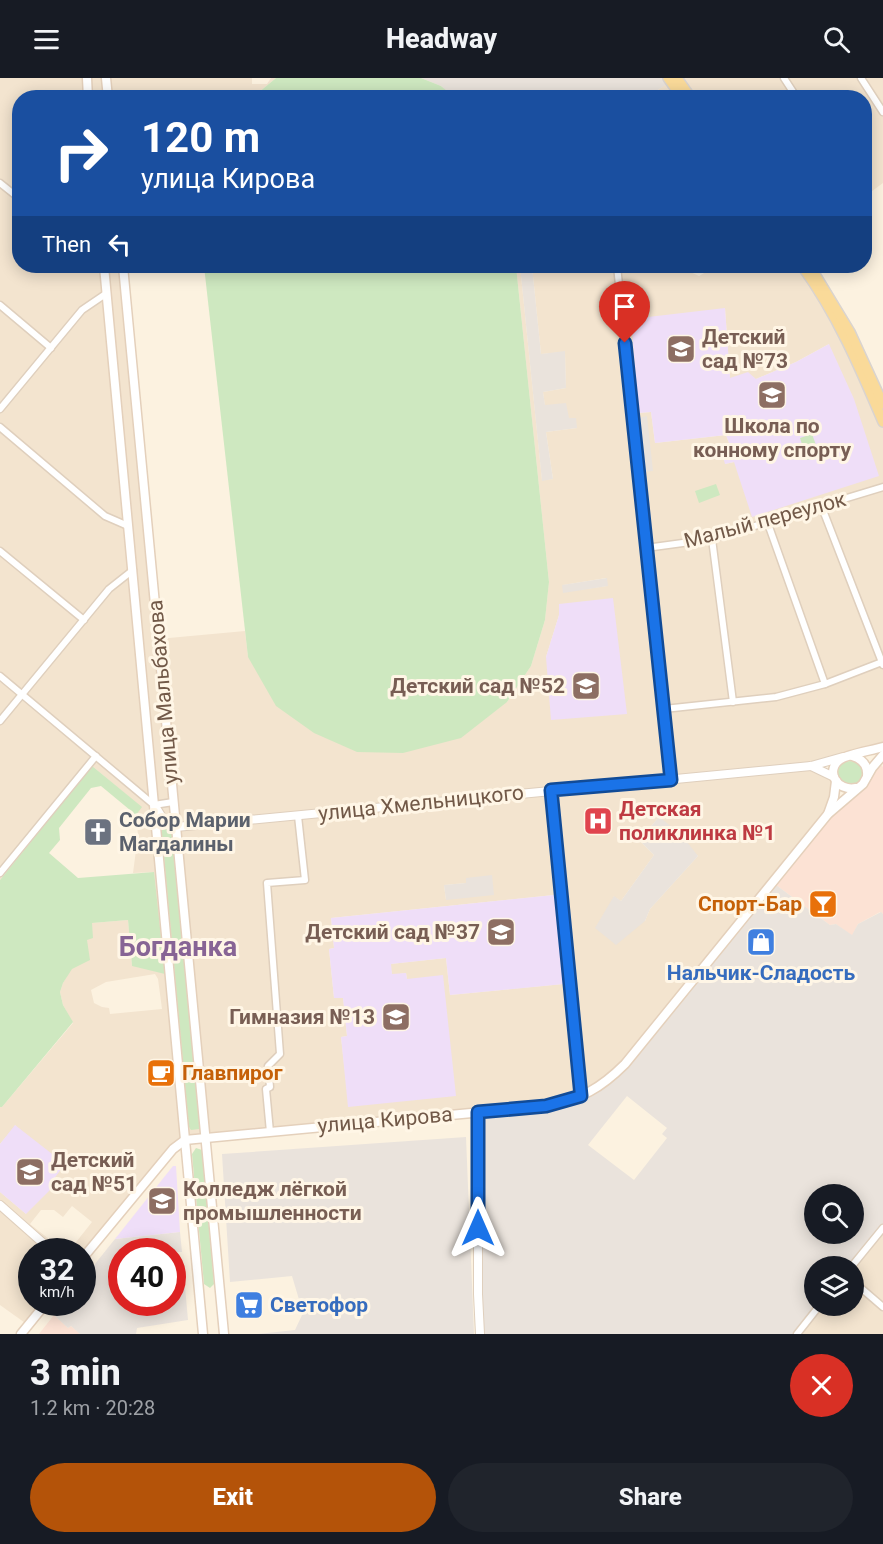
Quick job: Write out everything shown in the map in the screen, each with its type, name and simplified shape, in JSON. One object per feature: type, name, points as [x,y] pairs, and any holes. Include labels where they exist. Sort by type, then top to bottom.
[{"type":"main road","name":"улица Мальбахова","points":[[104,273],[203,1334]]},
{"type":"main road","name":"улица Мальбахова","points":[[124,273],[224,1334]]},
{"type":"main road","points":[[806,273],[842,331],[883,422]]},
{"type":"main road","points":[[814,273],[850,332],[883,404]]},
{"type":"main road","points":[[828,814],[834,798],[835,765],[848,757],[883,747]]},
{"type":"main road","points":[[828,814],[839,807],[863,784],[883,755]]},
{"type":"main road","points":[[848,757],[863,762],[867,769],[867,777]]},
{"type":"main road","points":[[835,779],[845,789],[857,788]]},
{"type":"main road","name":"улица Кирова","points":[[185,1140],[546,1106],[581,1096],[603,1085],[625,1064],[828,814]]},
{"type":"main road","points":[[96,1242],[173,1149],[185,1140]]},
{"type":"main road","points":[[21,1334],[36,1316]]},
{"type":"street","points":[[872,95],[883,112]]},
{"type":"street","points":[[0,183],[12,193]]},
{"type":"street","points":[[618,273],[671,780]]},
{"type":"street","points":[[0,410],[82,310],[107,293]]},
{"type":"street","points":[[0,305],[51,348]]},
{"type":"street","points":[[0,427],[105,516],[128,526]]},
{"type":"street","name":"Малый переулок","points":[[646,548],[712,538],[883,487]]},
{"type":"street","points":[[664,709],[776,697],[825,684],[882,664],[821,505]]},
{"type":"street","points":[[767,521],[825,684]]},
{"type":"street","points":[[712,538],[733,702]]},
{"type":"street","points":[[0,551],[84,620]]},
{"type":"street","points":[[0,721],[109,590],[133,570]]},
{"type":"street","points":[[0,676],[154,805],[165,822],[176,827]]},
{"type":"street","points":[[0,873],[96,756]]},
{"type":"street","name":"улица Хмельницкого","points":[[176,827],[811,766],[848,757]]},
{"type":"street","points":[[811,766],[835,779]]},
{"type":"street","points":[[551,790],[581,1096]]},
{"type":"street","points":[[154,805],[173,802]]},
{"type":"street","points":[[270,1131],[266,1089],[270,1087],[268,1066],[280,1054],[267,883],[304,880],[298,816]]},
{"type":"street","points":[[156,828],[165,822]]},
{"type":"street","points":[[478,1112],[480,1334]]},
{"type":"street","points":[[0,1206],[37,1238]]},
{"type":"street","points":[[860,1256],[883,1228]]},
{"type":"street","points":[[864,1291],[883,1307]]},
{"type":"street","points":[[797,1334],[811,1316]]},
{"type":"shaded area","points":[[0,78],[252,78],[252,84],[267,84],[271,78],[276,78],[261,90],[12,90],[12,273],[124,273],[158,639],[245,631],[248,657],[507,702],[531,666],[545,620],[549,582],[517,273],[521,273],[542,480],[553,479],[546,432],[577,428],[569,418],[545,406],[543,392],[566,388],[565,352],[541,354],[533,273],[693,273],[699,276],[704,273],[807,273],[815,285],[883,422],[883,747],[812,765],[834,777],[831,805],[625,1064],[573,1100],[185,1140],[96,1244],[96,1238],[79,1238],[92,1222],[72,1206],[63,1217],[54,1210],[41,1210],[30,1224],[48,1238],[18,1238],[18,1316],[35,1316],[28,1325],[0,1305],[0,1192],[26,1214],[16,1125],[0,1144],[0,1107],[73,1023],[63,1005],[60,992],[87,940],[92,923],[128,920],[132,966],[154,872],[133,873],[138,835],[136,815],[141,807],[92,766],[0,880]],"holes":[[[725,308],[730,379],[756,379],[796,362],[829,344],[734,462],[725,464],[729,443],[726,435],[655,443],[651,412],[639,413]],[[606,578],[607,586],[563,592],[563,585]],[[559,604],[627,714],[546,657],[559,615]],[[659,817],[698,856],[650,909],[645,921],[613,896],[621,901],[654,855],[639,840]],[[466,883],[446,900],[444,885]],[[554,895],[563,984],[450,995],[446,958],[390,964],[392,975],[406,973],[407,979],[349,1107],[341,1037],[347,1036],[343,997],[334,998],[329,949],[334,948],[331,918]],[[155,974],[158,979],[162,1009],[110,1014],[109,1008],[94,1003],[91,990],[106,982]]]},
{"type":"shaded area","points":[[421,78],[662,78],[667,84],[658,90],[445,90]]},
{"type":"shaded area","points":[[662,78],[883,78],[883,183],[872,191],[872,90],[658,90],[666,84]]},
{"type":"shaded area","points":[[521,273],[533,273],[541,354],[565,351],[566,388],[543,392],[545,405],[566,403],[569,418],[576,418],[577,428],[546,432],[553,479],[542,481]]},
{"type":"shaded area","points":[[725,308],[730,378],[748,372],[756,379],[796,362],[829,344],[854,399],[879,476],[752,517],[734,462],[725,464],[720,447],[729,443],[726,435],[655,443],[651,412],[639,413],[631,319]]},
{"type":"shaded area","points":[[647,416],[653,471],[644,472],[638,418]]},
{"type":"shaded area","points":[[607,578],[608,586],[563,593],[562,585]]},
{"type":"shaded area","name":"Детский сад №52","points":[[613,598],[627,714],[551,720],[546,657],[559,615],[559,604]]},
{"type":"shaded area","points":[[877,761],[883,767],[883,914],[880,912],[858,924],[852,936],[836,924],[830,925],[772,882]]},
{"type":"shaded area","points":[[659,817],[680,833],[698,856],[650,909],[645,921],[616,945],[595,928],[614,896],[621,901],[654,855],[639,840]]},
{"type":"shaded area","points":[[492,875],[494,895],[446,900],[444,885],[466,883],[466,878]]},
{"type":"shaded area","points":[[772,882],[830,925],[836,924],[852,935],[858,924],[881,912],[883,914],[883,1228],[860,1256],[804,1256],[804,1316],[811,1316],[797,1334],[480,1334],[478,1112],[546,1106],[603,1085]],"holes":[[[627,1096],[667,1128],[662,1134],[667,1138],[634,1180],[588,1145]]]},
{"type":"shaded area","name":"Гимназия №13","points":[[554,895],[564,984],[450,995],[446,958],[391,964],[392,974],[406,973],[407,979],[443,975],[456,1096],[348,1107],[341,1037],[347,1036],[343,998],[334,998],[329,949],[334,948],[331,918]]},
{"type":"shaded area","name":"Детский сад №51","points":[[15,1125],[65,1164],[53,1180],[52,1188],[26,1214],[0,1192],[0,1144]]},
{"type":"shaded area","points":[[466,1137],[474,1334],[258,1334],[295,1330],[303,1313],[292,1276],[230,1282],[222,1154]]},
{"type":"shaded area","name":"Колледж лёгкой промышленности","points":[[173,1166],[176,1166],[180,1232],[116,1238]]},
{"type":"shaded area","points":[[883,1228],[883,1334],[797,1334],[811,1316],[864,1316],[864,1256],[862,1256]]},
{"type":"shaded area","points":[[180,1232],[181,1238],[124,1238]]},
{"type":"shaded area","points":[[108,1248],[108,1316],[186,1316],[186,1298],[188,1320],[137,1328],[136,1334],[80,1334],[71,1326],[68,1328],[55,1316],[96,1316],[96,1263]]},
{"type":"shaded area","points":[[55,1316],[68,1328],[71,1326],[80,1334],[39,1334]]},
{"type":"green space","points":[[276,78],[421,78],[446,90],[261,90]]},
{"type":"green space","points":[[205,273],[517,273],[549,582],[545,620],[531,666],[507,702],[461,738],[403,753],[357,752],[314,733],[276,706],[248,657]]},
{"type":"green space","points":[[812,434],[820,456],[807,460],[800,438]]},
{"type":"green space","points":[[716,484],[720,495],[699,503],[695,491]]},
{"type":"green space","points":[[850,761],[855,762],[861,768],[861,778],[855,784],[850,785],[845,784],[839,778],[838,773],[839,768],[845,762]]},
{"type":"green space","points":[[92,766],[142,807],[136,815],[101,786],[91,788],[59,828],[60,840],[49,853],[78,878],[154,872],[165,974],[132,966],[128,920],[92,923],[93,938],[87,940],[90,960],[72,969],[60,992],[63,1005],[73,1022],[0,1107],[0,880]]},
{"type":"green space","points":[[166,828],[172,833],[200,1126],[199,1129],[191,1130],[162,834],[162,830]]},
{"type":"green space","points":[[196,1148],[202,1150],[214,1284],[210,1288],[204,1284],[192,1154]]},
{"type":"place","name":"Детский сад №73","points":[[681,349]]},
{"type":"place","name":"Школа по конному спорту","points":[[772,395]]},
{"type":"place","name":"Детский сад №52","points":[[586,686]]},
{"type":"place","name":"Детская поликлинка №1","points":[[598,821]]},
{"type":"place","name":"Собор Марии Магдалины","points":[[98,832]]},
{"type":"place","name":"Спорт-Бар","points":[[823,904]]},
{"type":"place","name":"Детский сад №37","points":[[501,932]]},
{"type":"place","name":"Нальчик-Сладость","points":[[761,942]]},
{"type":"place","name":"Гимназия №13","points":[[396,1017]]},
{"type":"place","name":"Главпирог","points":[[161,1073]]},
{"type":"place","name":"Детский сад №51","points":[[30,1172]]},
{"type":"place","name":"Колледж лёгкой промышленности","points":[[162,1201]]},
{"type":"place","name":"Светофор","points":[[249,1305]]},
{"type":"district","name":"Богданка","points":[[178,947]]},
{"type":"route","points":[[478,1228],[478,1112],[546,1106],[581,1096],[551,790],[671,780],[625,343]]}]
